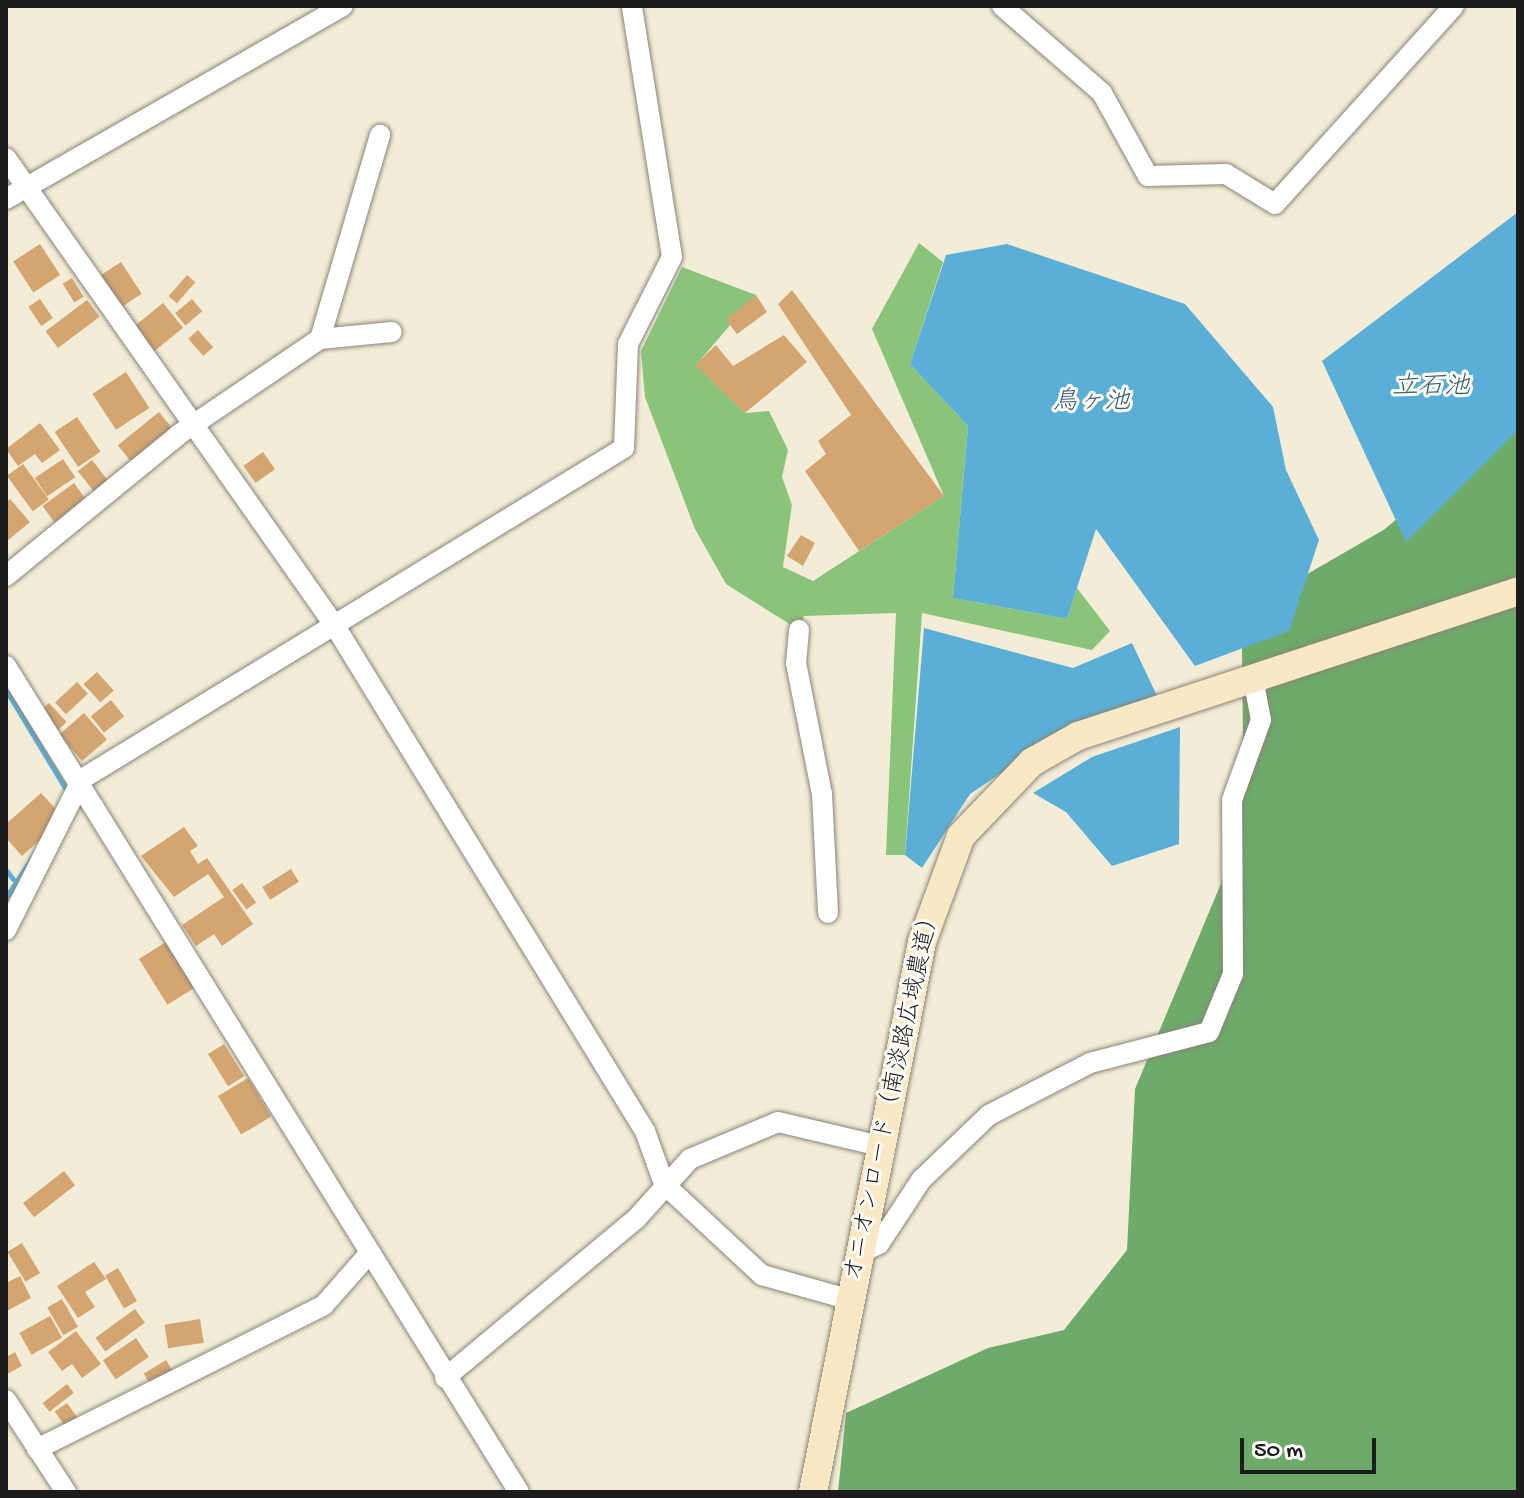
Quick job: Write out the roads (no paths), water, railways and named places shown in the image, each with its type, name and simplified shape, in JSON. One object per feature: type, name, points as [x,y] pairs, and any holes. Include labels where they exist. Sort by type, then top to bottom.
[{"type":"street","points":[[15,194],[343,6]]},
{"type":"street","points":[[6,930],[82,779],[624,448],[628,344],[672,257],[632,6]]},
{"type":"street","points":[[1002,6],[1102,93],[1148,176],[1226,174],[1275,204],[1454,6]]},
{"type":"street","points":[[320,339],[380,135]]},
{"type":"street","points":[[6,158],[15,194],[135,350],[196,423],[335,626],[645,1131],[664,1184],[762,1275],[851,1300]]},
{"type":"street","points":[[6,576],[196,423],[320,339],[392,332]]},
{"type":"street","name":"オニオンロード（南淡路広域農道）","points":[[813,1492],[922,942],[961,836],[1032,762],[1078,736],[1518,591]]},
{"type":"street","points":[[799,630],[796,663],[822,794],[828,913]]},
{"type":"street","points":[[6,666],[82,779],[368,1255],[519,1492]]},
{"type":"street","points":[[859,1253],[879,1244],[921,1180],[989,1115],[1090,1063],[1209,1032],[1233,974],[1232,800],[1261,720],[1253,678]]},
{"type":"street","points":[[445,1378],[636,1219],[664,1184],[690,1159],[778,1122],[880,1146]]},
{"type":"street","points":[[37,1449],[324,1305],[368,1255]]},
{"type":"street","points":[[6,1400],[66,1492]]},
{"type":"water","name":"立石池","points":[[1518,212],[1518,430],[1406,542],[1322,361]]},
{"type":"water","name":"鳥ヶ池","points":[[1007,244],[1185,304],[1273,407],[1286,470],[1319,540],[1289,631],[1195,666],[1096,529],[1067,619],[953,598],[968,426],[910,364],[946,255]]},
{"type":"water","points":[[924,628],[1073,668],[1132,643],[1159,700],[1074,724],[970,794],[922,868],[905,855]]},
{"type":"water","points":[[1180,727],[1179,844],[1112,866],[1066,812],[1033,793],[1092,757]]},
{"type":"waterway","points":[[6,690],[67,791]]},
{"type":"waterway","points":[[6,897],[34,855]]},
{"type":"waterway","points":[[6,870],[13,879]]}]
